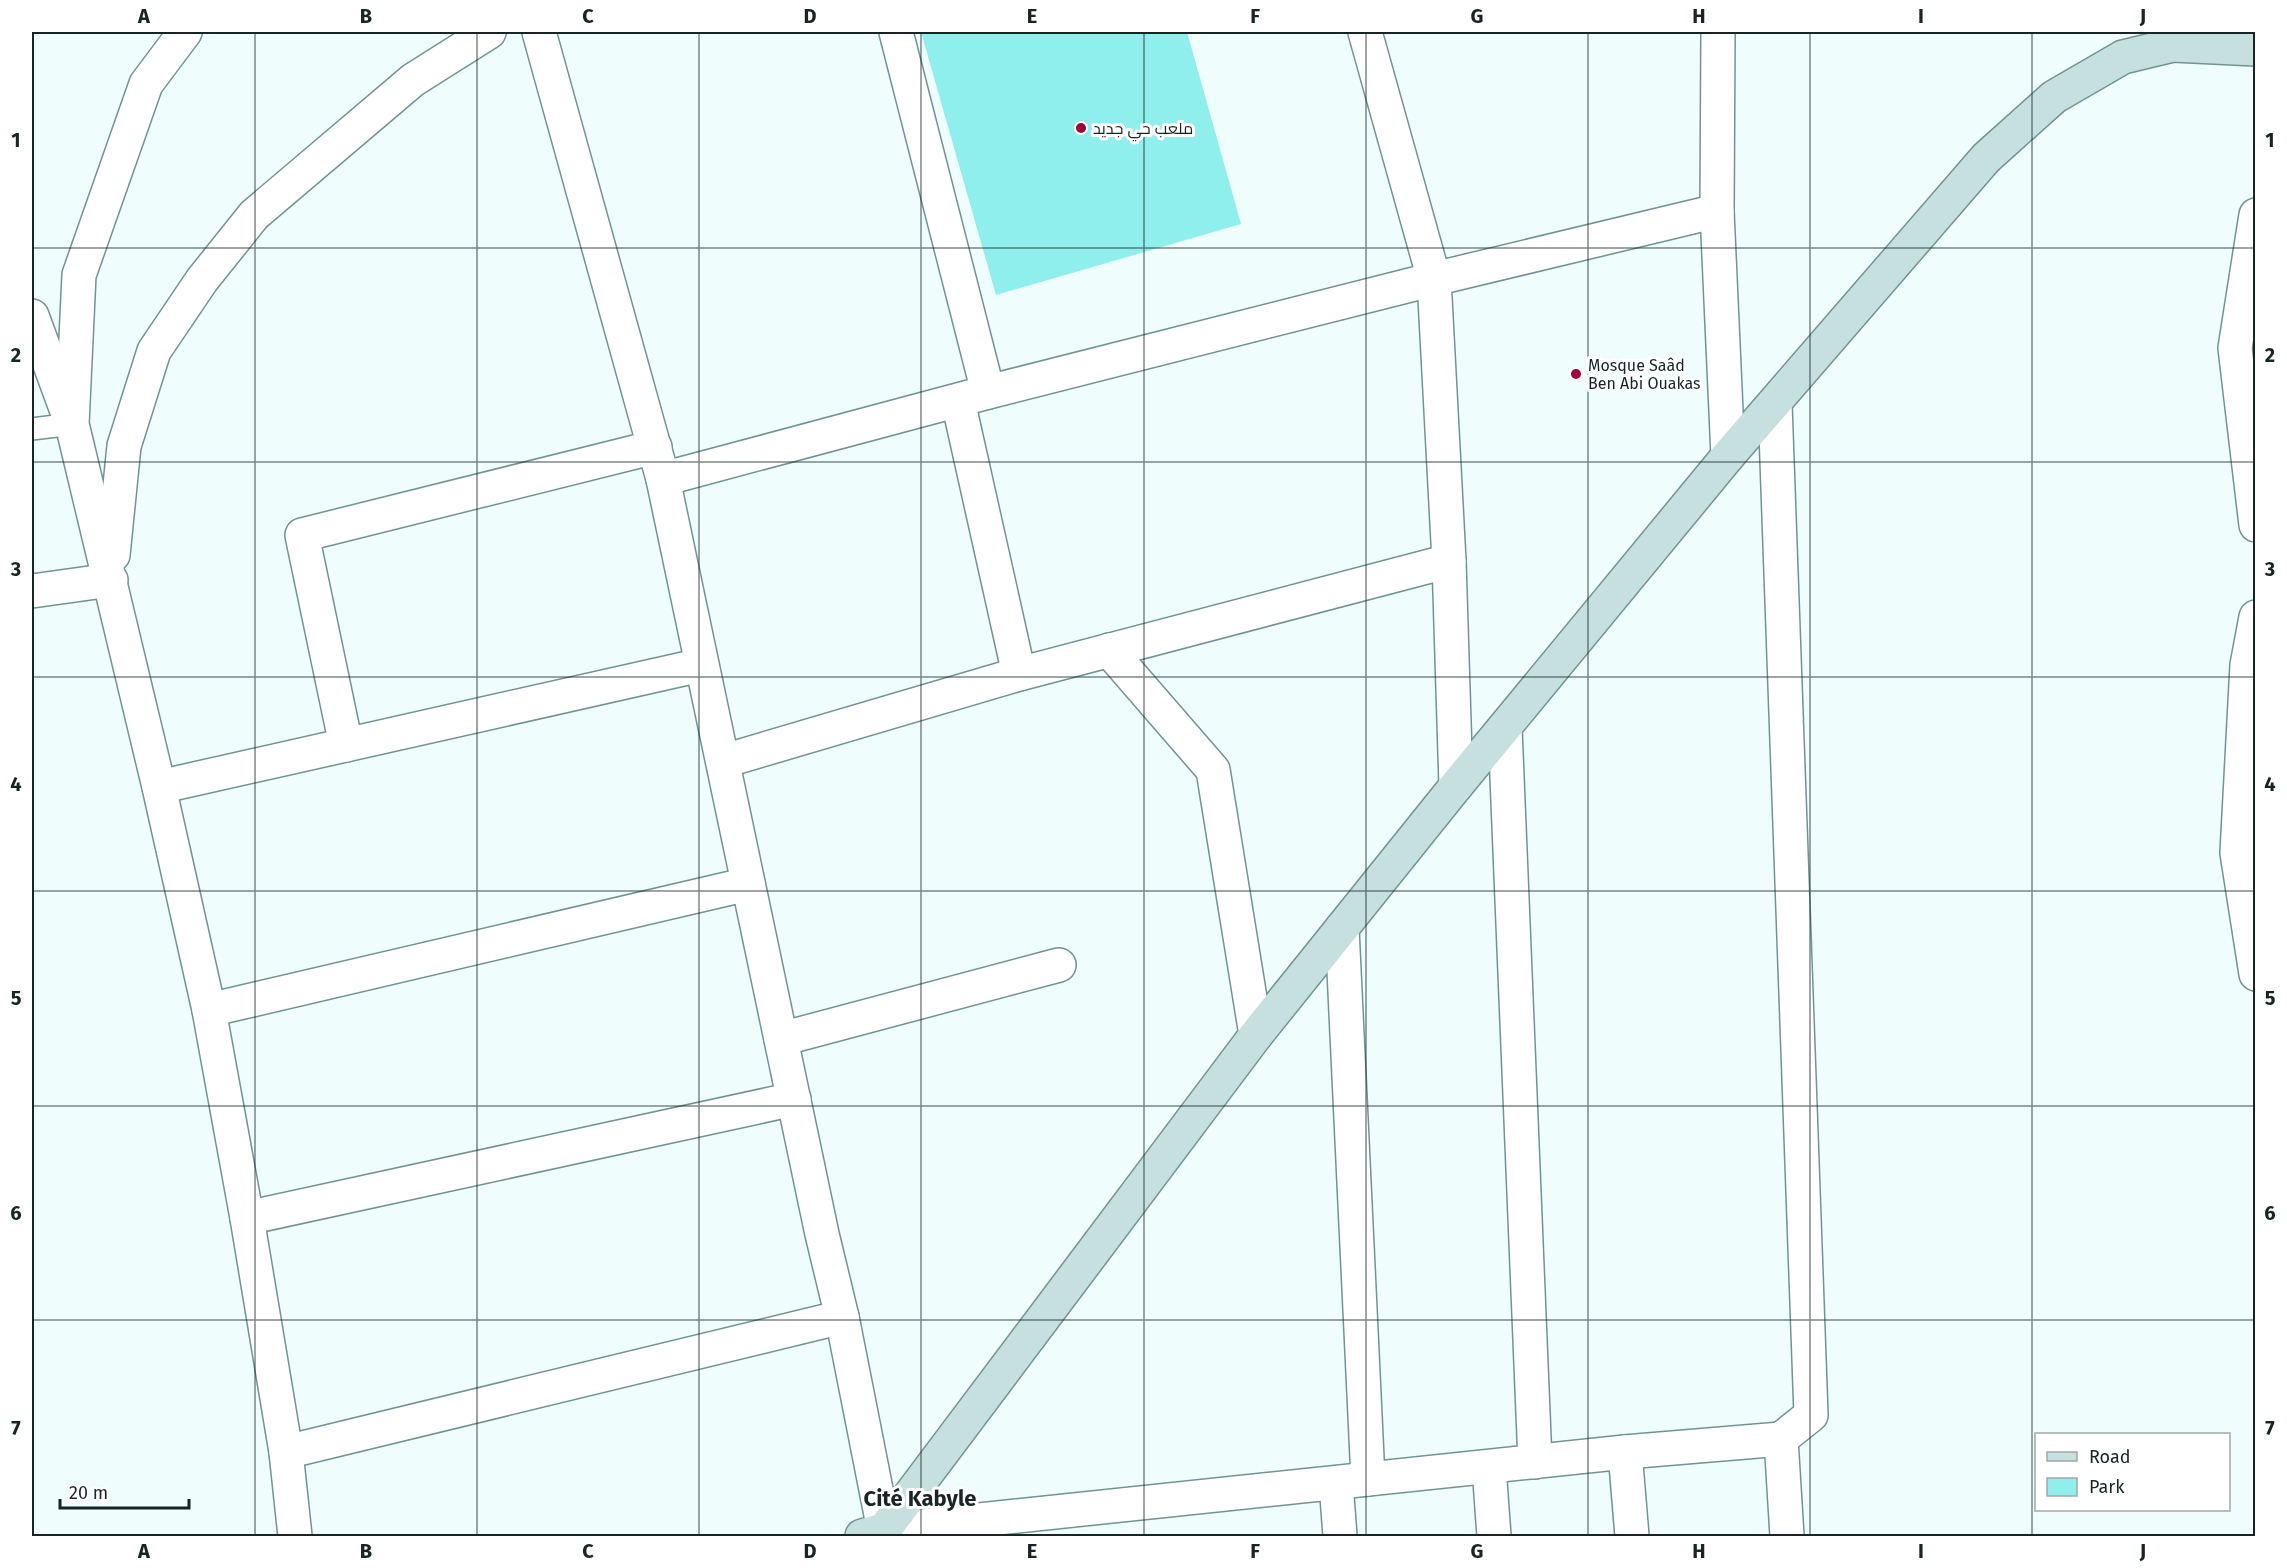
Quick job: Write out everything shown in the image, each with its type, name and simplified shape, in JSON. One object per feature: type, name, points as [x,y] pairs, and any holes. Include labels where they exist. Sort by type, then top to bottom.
[{"type":"street","points":[[72,424],[79,274],[146,84],[185,32]]},
{"type":"street","points":[[111,580],[124,446],[154,351],[202,280],[254,215],[413,80],[489,32]]},
{"type":"street","points":[[539,32],[663,479],[822,1234],[842,1317],[873,1533]]},
{"type":"street","points":[[896,32],[973,397],[1019,674]]},
{"type":"street","points":[[1365,32],[1434,279],[1449,561],[1456,786]]},
{"type":"street","points":[[1718,32],[1717,211],[1728,456]]},
{"type":"street","points":[[873,1533],[1256,1035],[1456,786],[1728,456],[1986,158],[2054,97],[2123,57],[2173,45],[2256,50]]},
{"type":"street","points":[[663,479],[1434,279],[1717,211]]},
{"type":"street","points":[[2256,215],[2235,348],[2256,525]]},
{"type":"street","points":[[32,316],[72,424],[111,580],[210,1010],[286,1452],[296,1536]]},
{"type":"street","points":[[873,1533],[1079,1523],[1368,1479],[1625,1452],[1781,1439],[1811,1415],[1775,404]]},
{"type":"street","points":[[346,745],[302,535],[655,447]]},
{"type":"street","points":[[724,761],[1019,674],[1449,561]]},
{"type":"street","points":[[32,591],[111,580]]},
{"type":"street","points":[[2256,617],[2247,665],[2237,853],[2256,974]]},
{"type":"street","points":[[1109,650],[1213,770],[1256,1035]]},
{"type":"street","points":[[159,787],[701,665]]},
{"type":"street","points":[[1505,728],[1534,1462]]},
{"type":"street","points":[[210,1010],[748,884]]},
{"type":"street","points":[[1342,928],[1368,1479]]},
{"type":"street","points":[[782,1039],[1059,965]]},
{"type":"street","points":[[247,1218],[794,1099]]},
{"type":"street","points":[[286,1452],[842,1317]]},
{"type":"street","points":[[1781,1439],[1787,1536]]},
{"type":"street","points":[[1625,1452],[1632,1536]]},
{"type":"street","points":[[1489,1467],[1494,1536]]},
{"type":"street","points":[[1336,1483],[1340,1536]]},
{"type":"lane","points":[[32,429],[72,424]]},
{"type":"green space","name":"ملعب حي جديد","points":[[921,32],[1187,32],[1241,224],[996,295]]},
{"type":"place","name":"ملعب حي جديد","points":[[1081,128]]},
{"type":"place","name":"Mosque Saâd Ben Abi Ouakas","points":[[1576,374]]},
{"type":"district","name":"Cité Kabyle","points":[[920,1498]]}]
